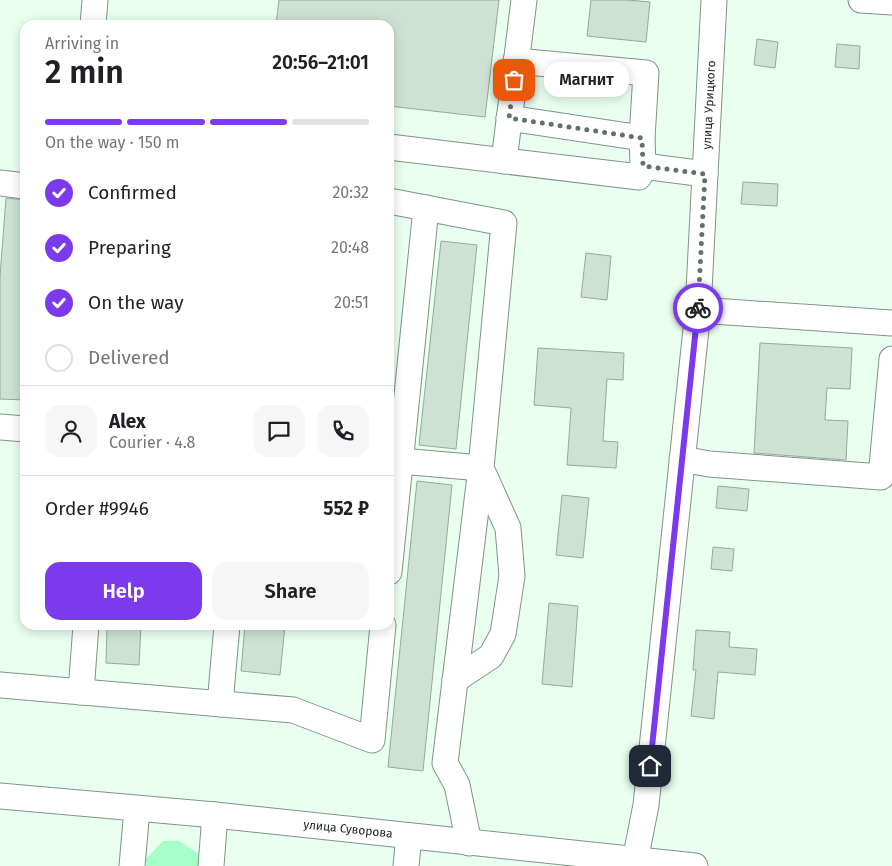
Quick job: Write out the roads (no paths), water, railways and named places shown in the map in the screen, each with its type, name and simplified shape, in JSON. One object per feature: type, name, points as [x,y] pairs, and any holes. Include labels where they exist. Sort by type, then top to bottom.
[{"type":"street","points":[[93,20],[95,0]]},
{"type":"street","points":[[504,160],[524,0]]},
{"type":"street","name":"улица Урицкого","points":[[634,863],[646,805],[698,310],[714,0]]},
{"type":"street","points":[[862,0],[892,2]]},
{"type":"street","points":[[394,148],[639,177],[643,166],[642,138],[646,73],[516,60]]},
{"type":"street","points":[[509,118],[642,138]]},
{"type":"street","points":[[643,166],[705,174]]},
{"type":"street","points":[[0,183],[20,185]]},
{"type":"street","points":[[394,202],[504,223],[481,468],[445,763],[458,785],[469,842]]},
{"type":"street","points":[[426,208],[394,461],[481,468]]},
{"type":"street","points":[[698,310],[892,323]]},
{"type":"street","points":[[682,459],[709,464],[881,477],[892,359]]},
{"type":"street","points":[[0,427],[20,429]]},
{"type":"street","points":[[455,680],[491,656],[502,634],[512,576],[508,528],[481,468]]},
{"type":"street","points":[[81,692],[86,630]]},
{"type":"street","points":[[220,704],[227,630]]},
{"type":"street","points":[[0,684],[293,710],[372,740],[383,630]]},
{"type":"street","name":"улица Суворова","points":[[0,796],[215,815],[469,842],[634,863],[695,866]]},
{"type":"street","points":[[132,866],[137,809]]},
{"type":"street","points":[[211,866],[215,815]]},
{"type":"street","points":[[406,866],[409,836]]},
{"type":"place","name":"Магнит","points":[[514,80]]}]
